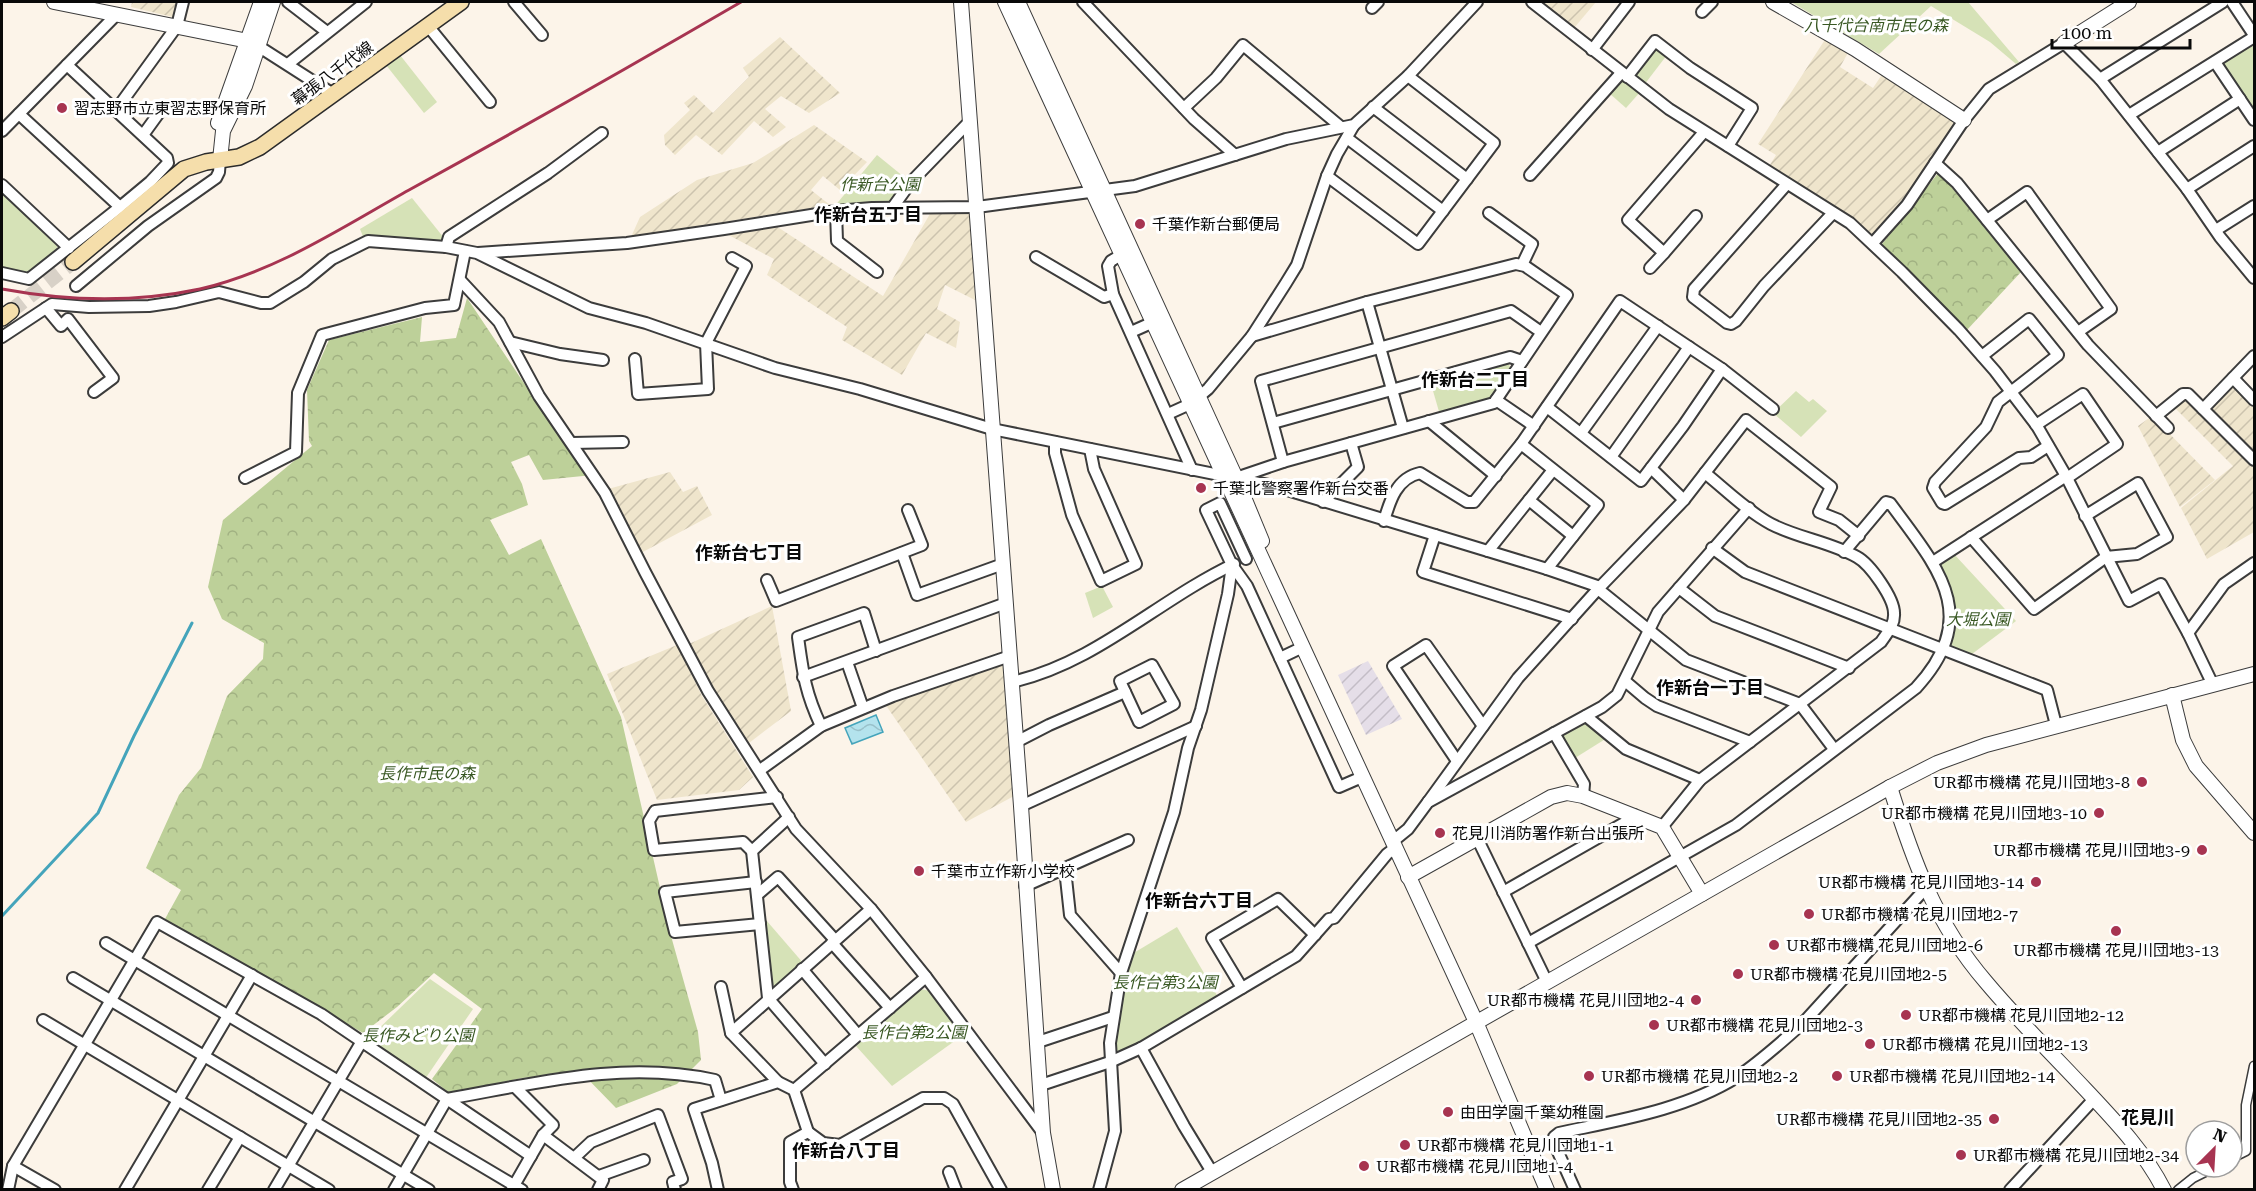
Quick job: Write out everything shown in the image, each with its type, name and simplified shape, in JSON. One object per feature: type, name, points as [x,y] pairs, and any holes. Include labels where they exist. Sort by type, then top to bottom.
[{"type":"main road","name":"幕張八千代線","points":[[71,255],[184,169],[239,157],[260,147],[461,2]]},
{"type":"street","points":[[54,2],[177,26],[253,44],[333,94]]},
{"type":"street","points":[[116,110],[177,26],[183,2]]},
{"type":"street","points":[[253,44],[261,2]]},
{"type":"street","points":[[76,286],[148,226],[216,178],[220,160],[217,151],[218,123],[273,2]]},
{"type":"street","points":[[288,2],[327,32]]},
{"type":"street","points":[[288,64],[366,2]]},
{"type":"street","points":[[514,2],[542,35]]},
{"type":"street","points":[[961,2],[1043,1133],[1053,1190]]},
{"type":"street","points":[[1010,2],[1229,476],[1257,524],[1262,551],[1274,582],[1476,1022],[1547,1190]]},
{"type":"street","points":[[1083,2],[1184,108],[1235,155]]},
{"type":"street","points":[[1532,2],[1669,109],[1850,223],[1873,243],[1959,330],[2036,425],[2066,477],[2129,601],[2161,584],[2213,685]]},
{"type":"street","points":[[1592,50],[1629,2]]},
{"type":"street","points":[[1702,12],[1712,2]]},
{"type":"street","points":[[1773,2],[1855,49],[1964,120]]},
{"type":"street","points":[[1873,243],[1907,205],[1964,120],[1989,89],[2129,2]]},
{"type":"street","points":[[2100,79],[2223,2]]},
{"type":"street","points":[[2129,115],[2254,36],[2232,2]]},
{"type":"street","points":[[1168,414],[1194,400],[1208,389],[1252,336],[1297,265],[1328,176],[1337,154],[1354,125],[1408,76],[1471,3]]},
{"type":"street","points":[[2,131],[117,14]]},
{"type":"street","points":[[428,26],[490,102]]},
{"type":"street","points":[[1530,174],[1655,40],[1690,68],[1752,108],[1728,146]]},
{"type":"street","points":[[2064,43],[2100,79],[2254,278]]},
{"type":"street","points":[[1184,108],[1216,78],[1244,45],[1341,127]]},
{"type":"street","points":[[2215,62],[2254,120]]},
{"type":"street","points":[[2,273],[29,279],[71,255],[168,163],[166,158],[143,135],[67,65]]},
{"type":"street","points":[[1328,176],[1418,244],[1494,144],[1408,76]]},
{"type":"street","points":[[2158,152],[2240,99]]},
{"type":"street","points":[[143,135],[164,106]]},
{"type":"street","points":[[1374,107],[1467,180]]},
{"type":"street","points":[[18,114],[120,207]]},
{"type":"street","points":[[893,207],[911,182],[970,120]]},
{"type":"street","points":[[2,337],[52,304],[89,307],[149,306],[219,292],[261,303],[270,303],[304,282],[332,259],[368,241],[446,246],[477,253],[627,243],[836,211],[893,207],[977,207],[1135,186],[1286,139],[1354,125]]},
{"type":"street","points":[[1665,252],[1628,220],[1704,132]]},
{"type":"street","points":[[446,246],[449,237],[548,173],[602,133]]},
{"type":"street","points":[[1347,138],[1443,212]]},
{"type":"street","points":[[2187,189],[2254,146]]},
{"type":"street","points":[[1935,163],[1957,183],[2078,332],[2168,428]]},
{"type":"street","points":[[1787,184],[1694,289],[1693,297],[1726,323],[1731,324],[1736,321],[1764,286],[1833,213]]},
{"type":"street","points":[[2,185],[71,255]]},
{"type":"street","points":[[1099,192],[1121,255],[1157,320]]},
{"type":"street","points":[[1987,220],[2026,192],[2111,309],[2078,332]]},
{"type":"street","points":[[2216,230],[2254,206]]},
{"type":"street","points":[[836,211],[837,241],[877,272]]},
{"type":"street","points":[[1489,213],[1532,244],[1522,265]]},
{"type":"street","points":[[1650,268],[1696,216]]},
{"type":"street","points":[[245,478],[296,452],[298,393],[322,335],[425,308],[454,305],[465,251]]},
{"type":"street","points":[[477,253],[589,308],[646,322],[775,368],[860,389],[992,429],[1274,486],[1547,569],[1599,588],[1686,660],[1800,704],[1834,749]]},
{"type":"street","points":[[1121,255],[1111,261],[1108,266],[1113,294],[1192,470]]},
{"type":"street","points":[[1036,257],[1104,297],[1113,294]]},
{"type":"street","points":[[634,359],[638,394],[708,389],[706,343],[746,266],[732,258]]},
{"type":"street","points":[[1229,476],[1494,403],[1567,295],[1522,265],[1516,264],[1491,268],[1252,336]]},
{"type":"street","points":[[460,280],[499,322],[539,396],[605,493],[708,691],[796,829],[871,909],[926,977],[1043,1133]]},
{"type":"street","points":[[1384,521],[1391,495],[1410,475],[1420,473],[1467,502],[1474,502],[1521,444],[1620,301],[1722,369],[1773,409]]},
{"type":"street","points":[[1367,302],[1403,428]]},
{"type":"street","points":[[46,308],[61,326],[68,319],[113,378],[94,393]]},
{"type":"street","points":[[1283,462],[1261,381],[1511,311],[1540,332]]},
{"type":"street","points":[[1982,356],[2029,319],[2058,355],[1996,404],[1986,427],[1935,482],[1933,488],[1942,503],[1945,504],[2019,458],[2031,457],[2048,446]]},
{"type":"street","points":[[1131,332],[1157,320]]},
{"type":"street","points":[[1581,433],[1658,326]]},
{"type":"street","points":[[510,342],[560,354],[603,360]]},
{"type":"street","points":[[1611,457],[1689,347]]},
{"type":"street","points":[[2203,409],[2254,356]]},
{"type":"street","points":[[1273,423],[1510,357],[1522,361]]},
{"type":"street","points":[[1547,407],[1641,481],[1683,426],[1722,369]]},
{"type":"street","points":[[2233,378],[2254,400]]},
{"type":"street","points":[[1933,562],[2117,444],[2083,394],[2036,425]]},
{"type":"street","points":[[2156,416],[2183,394],[2188,394],[2254,460]]},
{"type":"street","points":[[1496,400],[1534,426]]},
{"type":"street","points":[[1041,1085],[1110,1062],[1141,1048],[1296,956],[1329,919],[1334,918],[1408,829],[1518,678],[1599,588],[1684,500],[1746,420],[1831,487],[1819,512],[1839,520],[1858,536]]},
{"type":"street","points":[[1429,421],[1496,476]]},
{"type":"street","points":[[572,443],[623,442]]},
{"type":"street","points":[[1055,442],[1055,453],[1072,515],[1101,581],[1136,564],[1094,469],[1090,448]]},
{"type":"street","points":[[1323,502],[1358,467],[1351,443]]},
{"type":"street","points":[[1521,444],[1598,505],[1547,569]]},
{"type":"street","points":[[1651,468],[1684,500]]},
{"type":"street","points":[[1488,551],[1554,470]]},
{"type":"street","points":[[1662,827],[1700,780],[1881,642],[1892,628],[1894,613],[1889,596],[1862,561],[1761,518],[1705,473]]},
{"type":"street","points":[[1971,537],[2034,609],[2106,557],[2137,554],[2167,537],[2138,483],[2085,516]]},
{"type":"street","points":[[1529,500],[1573,536]]},
{"type":"street","points":[[1528,943],[1736,825],[1916,688],[1929,674],[1944,648],[1949,613],[1946,589],[1933,562],[1890,503],[1886,502],[1844,552]]},
{"type":"street","points":[[1246,559],[1220,503],[1206,510],[1232,565],[1247,586],[1339,788],[1362,777]]},
{"type":"street","points":[[1428,802],[1609,702],[1625,681],[1658,612],[1749,508]]},
{"type":"street","points":[[767,580],[776,601],[922,545],[908,510]]},
{"type":"street","points":[[1436,535],[1423,572],[1572,619]]},
{"type":"street","points":[[1712,548],[1745,572],[2047,690],[2056,725]]},
{"type":"street","points":[[1012,682],[1029,678],[1089,653],[1175,597],[1262,551]]},
{"type":"street","points":[[902,553],[917,595],[1003,564]]},
{"type":"street","points":[[2188,633],[2224,584],[2254,563]]},
{"type":"street","points":[[1099,1190],[1116,1131],[1110,1062],[1113,1017],[1121,972],[1174,813],[1188,748],[1196,726],[1228,594],[1232,565]]},
{"type":"street","points":[[1679,588],[1714,616],[1849,668]]},
{"type":"street","points":[[803,677],[1006,603]]},
{"type":"street","points":[[821,726],[810,702],[803,677],[798,637],[864,613],[876,651]]},
{"type":"street","points":[[1457,761],[1393,666],[1426,645],[1483,726]]},
{"type":"street","points":[[1280,658],[1303,647]]},
{"type":"street","points":[[760,770],[821,726],[862,708],[1010,656]]},
{"type":"street","points":[[847,662],[862,708]]},
{"type":"street","points":[[1152,665],[1174,704],[1139,722],[1125,692],[1120,681],[1152,665]]},
{"type":"street","points":[[1182,1190],[1890,787],[1937,763],[1976,748],[2056,725],[2254,674]]},
{"type":"street","points":[[1625,681],[1657,706],[1750,742]]},
{"type":"street","points":[[1016,742],[1125,692]]},
{"type":"street","points":[[2172,695],[2183,740],[2196,766],[2254,833]]},
{"type":"street","points":[[1586,716],[1626,749],[1700,780]]},
{"type":"street","points":[[1021,806],[1196,726]]},
{"type":"street","points":[[1554,733],[1584,784],[1583,796]]},
{"type":"street","points":[[1890,787],[1925,889],[1952,935],[1984,981],[2124,1131],[2164,1190]]},
{"type":"street","points":[[1408,877],[1551,797],[1567,793],[1583,796],[1662,827],[1702,894]]},
{"type":"street","points":[[777,797],[655,811],[649,821],[654,850],[743,842],[752,851],[768,998],[825,1064]]},
{"type":"street","points":[[1503,892],[1624,823],[1634,815]]},
{"type":"street","points":[[752,851],[789,817]]},
{"type":"street","points":[[1477,838],[1547,982]]},
{"type":"street","points":[[1025,886],[1128,840]]},
{"type":"street","points":[[1065,869],[1070,915],[1121,972]]},
{"type":"street","points":[[757,895],[778,877],[890,1008]]},
{"type":"street","points":[[756,882],[665,892],[675,932],[760,924]]},
{"type":"street","points":[[1575,1190],[1554,1143],[1554,1137],[1559,1133],[1656,1111],[1736,1077],[1784,1041],[1804,1022],[1925,889]]},
{"type":"street","points":[[1242,988],[1212,938],[1278,899],[1315,935]]},
{"type":"street","points":[[731,1032],[871,909]]},
{"type":"street","points":[[6,1184],[14,1166],[157,922],[321,1014],[531,1156]]},
{"type":"street","points":[[106,943],[339,1080],[516,1188],[543,1135],[553,1125],[515,1087]]},
{"type":"street","points":[[802,969],[858,1035]]},
{"type":"street","points":[[125,1190],[252,975]]},
{"type":"street","points":[[794,1090],[926,977]]},
{"type":"street","points":[[73,978],[429,1190]]},
{"type":"street","points":[[721,987],[731,1032],[778,1082],[794,1090],[808,1132],[823,1143],[840,1145],[923,1098],[944,1098],[952,1104],[1001,1190]]},
{"type":"street","points":[[1038,1042],[1113,1017]]},
{"type":"street","points":[[43,1020],[329,1190]]},
{"type":"street","points":[[274,1190],[362,1041]]},
{"type":"street","points":[[1141,1048],[1212,1173]]},
{"type":"street","points":[[2244,1152],[2246,1151],[2246,1105],[2254,1066]]},
{"type":"street","points":[[394,1190],[447,1099],[575,1075],[608,1072],[681,1074],[715,1080],[721,1100]]},
{"type":"street","points":[[718,1190],[712,1163],[694,1109],[778,1082]]},
{"type":"street","points":[[2010,1190],[2094,1099]]},
{"type":"street","points":[[573,1158],[591,1142],[658,1114],[682,1179],[673,1182],[675,1190]]},
{"type":"street","points":[[793,1190],[790,1182],[790,1142],[808,1132]]},
{"type":"street","points":[[543,1135],[603,1180],[598,1190]]},
{"type":"street","points":[[208,1190],[240,1137]]},
{"type":"street","points":[[598,1176],[644,1160]]},
{"type":"street","points":[[14,1166],[55,1190]]},
{"type":"street","points":[[949,1173],[956,1190]]},
{"type":"street","points":[[2178,1190],[2192,1179]]},
{"type":"shaded area","points":[[132,2],[180,2],[177,18],[131,7]]},
{"type":"shaded area","points":[[1541,2],[1596,2],[1574,28]]},
{"type":"shaded area","points":[[780,37],[840,93],[809,113],[781,96],[765,109],[786,127],[773,137],[754,121],[722,155],[696,135],[675,155],[665,145],[664,135],[690,110],[684,103],[694,95],[713,113],[749,77],[743,68]]},
{"type":"shaded area","points":[[1826,38],[1849,51],[1840,67],[1873,88],[1883,73],[1949,116],[1953,121],[1953,127],[1898,209],[1874,235],[1869,236],[1768,168],[1776,155],[1758,144]]},
{"type":"shaded area","points":[[814,125],[867,162],[840,190],[823,176],[811,190],[830,205],[631,237],[640,217],[697,180],[753,163]]},
{"type":"shaded area","points":[[931,212],[971,213],[975,300],[945,285],[937,309],[960,322],[956,348],[926,333],[902,375],[842,340],[847,327],[767,275],[774,259],[723,232],[773,224],[883,296]]},
{"type":"shaded area","points":[[2232,386],[2236,386],[2254,405],[2254,456],[2210,411],[2212,405]]},
{"type":"shaded area","points":[[2185,398],[2254,468],[2254,532],[2207,559],[2181,508],[2233,466],[2173,406]]},
{"type":"shaded area","points":[[2152,416],[2215,480],[2180,507],[2138,426]]},
{"type":"shaded area","points":[[670,472],[683,492],[697,486],[712,515],[641,553],[608,489]]},
{"type":"shaded area","points":[[772,606],[791,711],[749,743],[711,687],[689,644]]},
{"type":"shaded area","points":[[677,645],[702,696],[753,777],[739,790],[657,800],[607,674]]},
{"type":"shaded area","points":[[1368,661],[1402,719],[1366,735],[1338,675]]},
{"type":"shaded area","points":[[1004,665],[1014,796],[966,822],[885,704]]},
{"type":"green space","name":"八千代台南市民の森","points":[[1791,2],[1968,2],[2019,62],[2016,64],[1990,42],[1931,6],[1879,54]]},
{"type":"green space","points":[[2250,44],[2254,45],[2254,114],[2222,65],[2222,61]]},
{"type":"green space","points":[[1654,49],[1659,49],[1667,55],[1644,85],[1636,78],[1636,73]]},
{"type":"green space","points":[[400,55],[437,102],[424,113],[386,65]]},
{"type":"green space","points":[[1626,80],[1641,91],[1626,108],[1609,93],[1620,81]]},
{"type":"green space","name":"作新台公園","points":[[877,155],[909,181],[892,203],[834,207]]},
{"type":"green space","points":[[1939,172],[2021,272],[1966,331],[1882,244]]},
{"type":"green space","points":[[2,193],[57,246],[57,250],[30,272],[2,268]]},
{"type":"green space","points":[[412,198],[444,238],[438,241],[364,239],[360,229]]},
{"type":"green space","name":"長作市民の森","points":[[467,298],[560,437],[593,475],[543,480],[529,455],[511,462],[522,484],[528,505],[490,520],[509,555],[541,539],[621,717],[671,936],[698,1032],[701,1060],[677,1084],[616,1108],[581,1072],[522,1078],[449,1093],[432,1079],[482,1009],[434,973],[397,1007],[363,1033],[165,919],[181,890],[146,868],[179,795],[201,768],[227,696],[263,659],[264,643],[222,619],[208,587],[223,520],[312,446],[309,441],[307,390],[329,340],[422,317],[420,342],[456,338]]},
{"type":"green space","points":[[1507,362],[1511,368],[1490,398],[1484,402],[1440,415],[1431,384]]},
{"type":"green space","points":[[1796,391],[1809,402],[1813,399],[1827,411],[1801,437],[1773,413]]},
{"type":"green space","name":"大堀公園","points":[[1953,553],[2016,621],[1972,654],[1950,643],[1951,595],[1941,562]]},
{"type":"green space","points":[[1102,586],[1113,607],[1093,618],[1085,593]]},
{"type":"green space","points":[[1584,723],[1589,724],[1607,738],[1575,758],[1563,738],[1564,734]]},
{"type":"green space","points":[[766,920],[804,964],[776,987],[773,985]]},
{"type":"green space","name":"長作台第3公園","points":[[1177,927],[1218,997],[1118,1056],[1114,1055],[1118,1014],[1132,954]]},
{"type":"green space","name":"長作みどり公園","points":[[430,979],[473,1009],[425,1079],[367,1040]]},
{"type":"green space","name":"長作台第2公園","points":[[916,988],[930,991],[963,1035],[892,1086],[856,1046]]},
{"type":"water","points":[[876,715],[883,732],[852,744],[845,728]]},
{"type":"waterway","points":[[2,916],[98,813],[134,736],[192,623]]},
{"type":"tunnel","points":[[11,311],[73,262]]},
{"type":"railway","points":[[2,289],[76,298],[150,297],[200,289],[256,271],[308,247],[741,2]]},
{"type":"place","name":"習志野市立東習志野保育所","points":[[62,108]]},
{"type":"place","name":"千葉作新台郵便局","points":[[1140,224]]},
{"type":"place","name":"千葉北警察署作新台交番","points":[[1201,488]]},
{"type":"place","name":"UR都市機構 花見川団地3-8","points":[[2142,782]]},
{"type":"place","name":"UR都市機構 花見川団地3-10","points":[[2099,813]]},
{"type":"place","name":"花見川消防署作新台出張所","points":[[1440,833]]},
{"type":"place","name":"UR都市機構 花見川団地3-9","points":[[2202,850]]},
{"type":"place","name":"千葉市立作新小学校","points":[[919,871]]},
{"type":"place","name":"UR都市機構 花見川団地3-14","points":[[2036,882]]},
{"type":"place","name":"UR都市機構 花見川団地2-7","points":[[1809,914]]},
{"type":"place","name":"UR都市機構 花見川団地3-13","points":[[2116,931]]},
{"type":"place","name":"UR都市機構 花見川団地2-6","points":[[1774,945]]},
{"type":"place","name":"UR都市機構 花見川団地2-5","points":[[1738,974]]},
{"type":"place","name":"UR都市機構 花見川団地2-4","points":[[1696,1000]]},
{"type":"place","name":"UR都市機構 花見川団地2-12","points":[[1906,1015]]},
{"type":"place","name":"UR都市機構 花見川団地2-3","points":[[1654,1025]]},
{"type":"place","name":"UR都市機構 花見川団地2-13","points":[[1870,1044]]},
{"type":"place","name":"UR都市機構 花見川団地2-2","points":[[1589,1076]]},
{"type":"place","name":"UR都市機構 花見川団地2-14","points":[[1837,1076]]},
{"type":"place","name":"由田学園千葉幼稚園","points":[[1448,1112]]},
{"type":"place","name":"UR都市機構 花見川団地2-35","points":[[1994,1119]]},
{"type":"place","name":"UR都市機構 花見川団地1-1","points":[[1405,1145]]},
{"type":"place","name":"UR都市機構 花見川団地2-34","points":[[1961,1155]]},
{"type":"place","name":"UR都市機構 花見川団地1-4","points":[[1364,1166]]},
{"type":"district","name":"作新台五丁目","points":[[868,215]]},
{"type":"district","name":"作新台二丁目","points":[[1475,380]]},
{"type":"district","name":"作新台七丁目","points":[[749,553]]},
{"type":"district","name":"作新台一丁目","points":[[1710,688]]},
{"type":"district","name":"作新台六丁目","points":[[1199,901]]},
{"type":"district","name":"花見川","points":[[2148,1118]]},
{"type":"district","name":"作新台八丁目","points":[[846,1151]]}]
